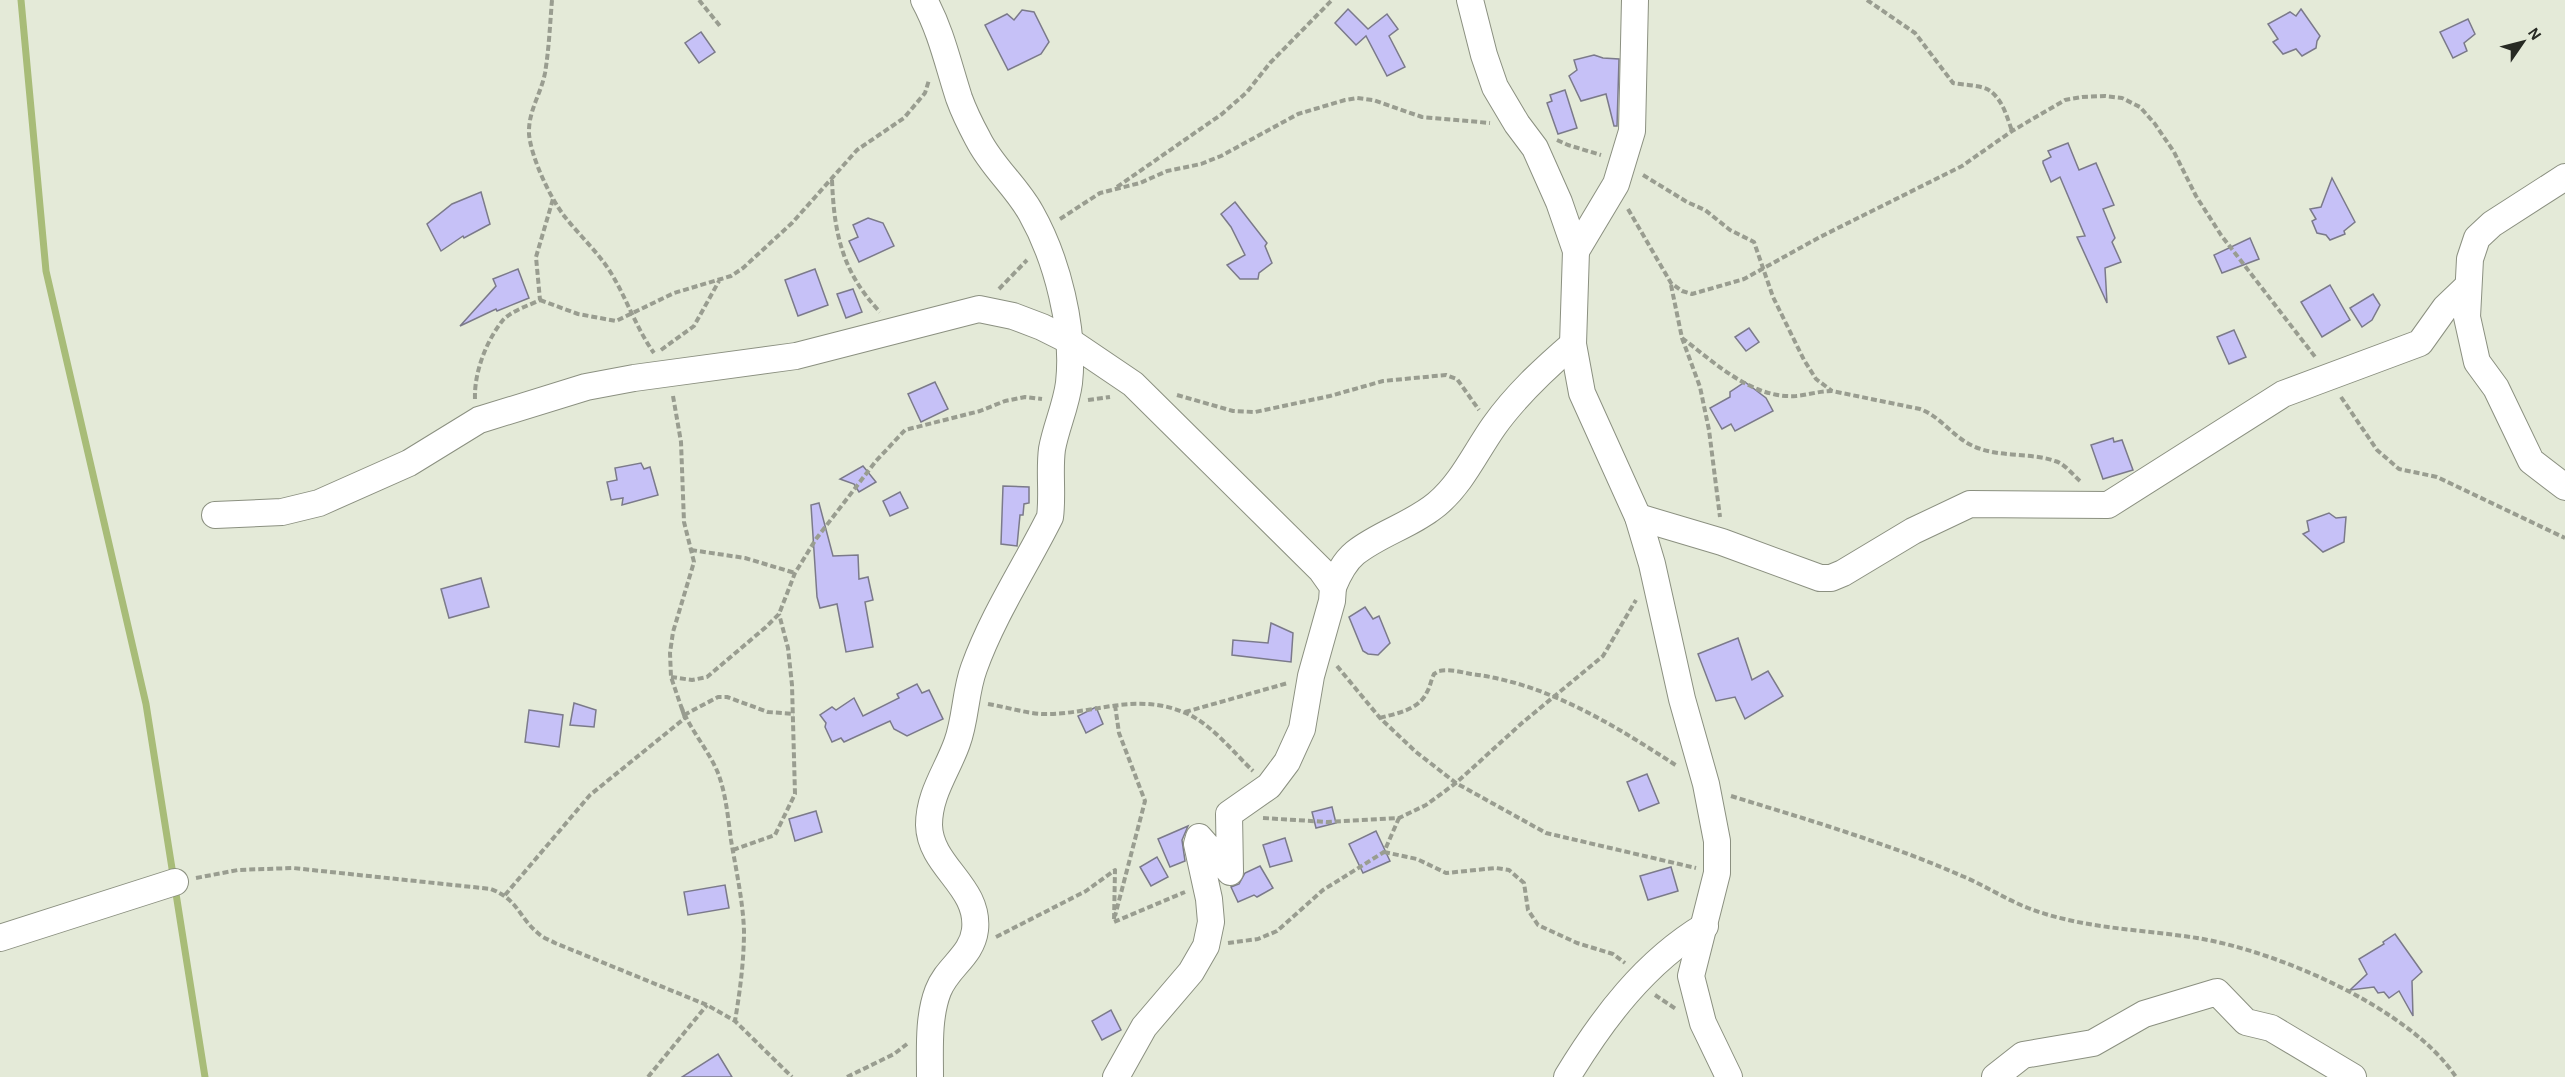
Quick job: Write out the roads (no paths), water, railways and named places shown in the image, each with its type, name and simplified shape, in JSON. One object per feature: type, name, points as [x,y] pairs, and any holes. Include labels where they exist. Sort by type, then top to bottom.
[{"type":"street","points":[[924,0],[938,26],[960,100],[981,145],[991,163],[1030,211],[1052,257],[1060,286],[1070,363],[1064,405],[1052,450],[1050,517],[983,644],[973,670],[957,745],[931,805],[929,825],[936,853],[973,903],[976,915],[971,949],[939,990],[932,1025],[930,1077]]},
{"type":"street","points":[[1470,0],[1484,56],[1496,87],[1517,124],[1535,147],[1547,171],[1576,251],[1573,344],[1582,393],[1638,517],[1652,564],[1682,699],[1706,784],[1717,841],[1717,873],[1691,976],[1703,1023],[1729,1077]]},
{"type":"street","points":[[1576,251],[1619,174],[1632,131],[1635,0]]},
{"type":"street","points":[[2565,177],[2492,224],[2477,238],[2470,259],[2467,287],[2467,317],[2477,362],[2496,388],[2531,461],[2565,487]]},
{"type":"street","points":[[1638,517],[1722,542],[1820,578],[1831,578],[1864,562],[1913,531],[1970,504],[2108,505],[2283,394],[2420,343],[2445,308],[2467,287]]},
{"type":"street","points":[[215,515],[282,512],[319,503],[409,463],[479,420],[663,363],[796,356],[979,309],[1013,316],[1068,340],[1138,389],[1321,570],[1333,587]]},
{"type":"street","points":[[1116,1077],[1144,1027],[1191,972],[1206,946],[1211,922],[1209,899],[1197,844],[1199,837],[1230,872],[1229,814],[1269,786],[1294,751],[1302,729],[1311,676],[1332,601],[1333,587],[1341,569],[1353,554],[1408,525],[1437,504],[1449,492],[1515,399],[1573,344]]},
{"type":"street","points":[[0,938],[175,882]]},
{"type":"street","points":[[1567,1077],[1638,979],[1670,950],[1704,926]]},
{"type":"street","points":[[1995,1077],[2023,1055],[2093,1043],[2144,1014],[2217,992],[2246,1022],[2271,1028],[2353,1077]]},
{"type":"waterway","points":[[21,0],[46,271],[146,704],[205,1077]]}]
